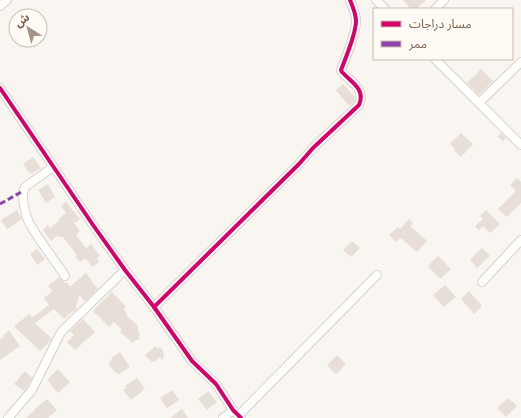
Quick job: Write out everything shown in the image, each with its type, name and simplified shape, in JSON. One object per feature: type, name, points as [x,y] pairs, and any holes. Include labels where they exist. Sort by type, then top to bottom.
[{"type":"street","points":[[0,6],[7,0]]},
{"type":"street","points":[[154,307],[299,164],[313,148],[359,105],[361,101],[360,90],[341,70],[356,24],[356,18],[350,0]]},
{"type":"street","points":[[376,0],[385,8]]},
{"type":"street","points":[[436,8],[444,0]]},
{"type":"street","points":[[436,60],[521,144]]},
{"type":"street","points":[[479,103],[521,62]]},
{"type":"street","points":[[0,88],[53,168],[125,270],[154,307],[192,361],[216,384],[238,414]]},
{"type":"street","points":[[53,168],[25,187],[22,195],[30,225],[65,276]]},
{"type":"street","points":[[482,282],[521,240]]},
{"type":"street","points":[[8,418],[32,390],[62,331],[125,270]]},
{"type":"street","points":[[223,418],[238,414],[377,275]]},
{"type":"building","points":[[403,0],[426,0],[417,8],[410,8]]},
{"type":"building","points":[[481,69],[493,81],[479,95],[467,83]]},
{"type":"building","points":[[343,84],[355,97],[355,101],[349,106],[336,90]]},
{"type":"building","points":[[461,133],[473,144],[461,157],[450,144]]},
{"type":"building","points":[[501,133],[506,138],[503,141],[498,137]]},
{"type":"building","points":[[33,157],[41,168],[30,174],[23,164]]},
{"type":"building","points":[[517,178],[521,182],[521,203],[507,217],[498,209],[516,191],[510,185]]},
{"type":"building","points":[[48,184],[55,197],[46,203],[38,190]]},
{"type":"building","points":[[66,202],[80,219],[74,223],[80,231],[76,235],[86,248],[91,244],[100,256],[97,258],[99,262],[92,267],[86,258],[80,262],[75,256],[77,255],[63,237],[57,236],[51,241],[43,230],[48,225],[50,228],[66,213],[61,206]]},
{"type":"building","points":[[17,210],[22,219],[7,229],[1,220]]},
{"type":"building","points":[[486,210],[500,224],[490,233],[483,226],[479,230],[475,226],[483,219],[480,216]]},
{"type":"building","points":[[409,219],[413,223],[410,226],[427,241],[417,252],[401,238],[396,242],[389,235],[398,227],[400,229]]},
{"type":"building","points":[[352,241],[360,248],[351,257],[343,250]]},
{"type":"building","points":[[482,248],[490,256],[477,268],[470,260]]},
{"type":"building","points":[[37,249],[45,259],[37,265],[30,254]]},
{"type":"building","points":[[438,256],[451,269],[440,279],[428,266]]},
{"type":"building","points":[[86,273],[98,289],[85,301],[79,295],[76,307],[77,309],[64,319],[54,309],[35,323],[52,339],[40,351],[14,326],[30,314],[32,318],[49,305],[44,298],[53,291],[48,286],[59,277],[70,287]]},
{"type":"building","points":[[445,285],[456,297],[444,307],[433,295]]},
{"type":"building","points":[[469,291],[482,306],[474,314],[461,299]]},
{"type":"building","points":[[112,292],[126,307],[124,309],[128,317],[138,326],[140,338],[135,340],[133,343],[120,332],[122,330],[114,322],[109,327],[93,311]]},
{"type":"building","points":[[83,319],[95,332],[75,350],[67,342],[74,335],[70,331]]},
{"type":"building","points":[[9,330],[20,346],[0,360],[0,339],[4,337]]},
{"type":"building","points":[[156,346],[158,349],[160,347],[164,352],[163,361],[160,357],[152,362],[145,355]]},
{"type":"building","points":[[120,352],[130,367],[119,374],[116,373],[109,365],[109,361],[111,361],[112,358]]},
{"type":"building","points":[[337,355],[346,364],[336,374],[327,365]]},
{"type":"building","points":[[58,369],[70,382],[58,393],[47,380]]},
{"type":"building","points":[[25,371],[32,378],[24,391],[14,384]]},
{"type":"building","points":[[137,378],[145,389],[131,400],[123,390],[126,388],[125,386]]},
{"type":"building","points":[[172,390],[179,400],[167,408],[160,398]]},
{"type":"building","points":[[208,391],[217,402],[207,410],[198,399]]},
{"type":"building","points":[[508,398],[517,406],[506,417],[497,408]]},
{"type":"building","points":[[47,399],[57,410],[48,418],[26,418],[34,410]]},
{"type":"building","points":[[182,409],[188,418],[170,418]]},
{"type":"marked path","points":[[0,204],[23,191]]},
{"type":"cycle path","points":[[154,307],[299,164],[313,148],[359,105],[361,99],[359,90],[341,70],[356,26],[355,16],[350,0]]},
{"type":"cycle path","points":[[0,88],[125,270],[154,307],[192,361],[216,384],[233,410],[241,418]]}]
